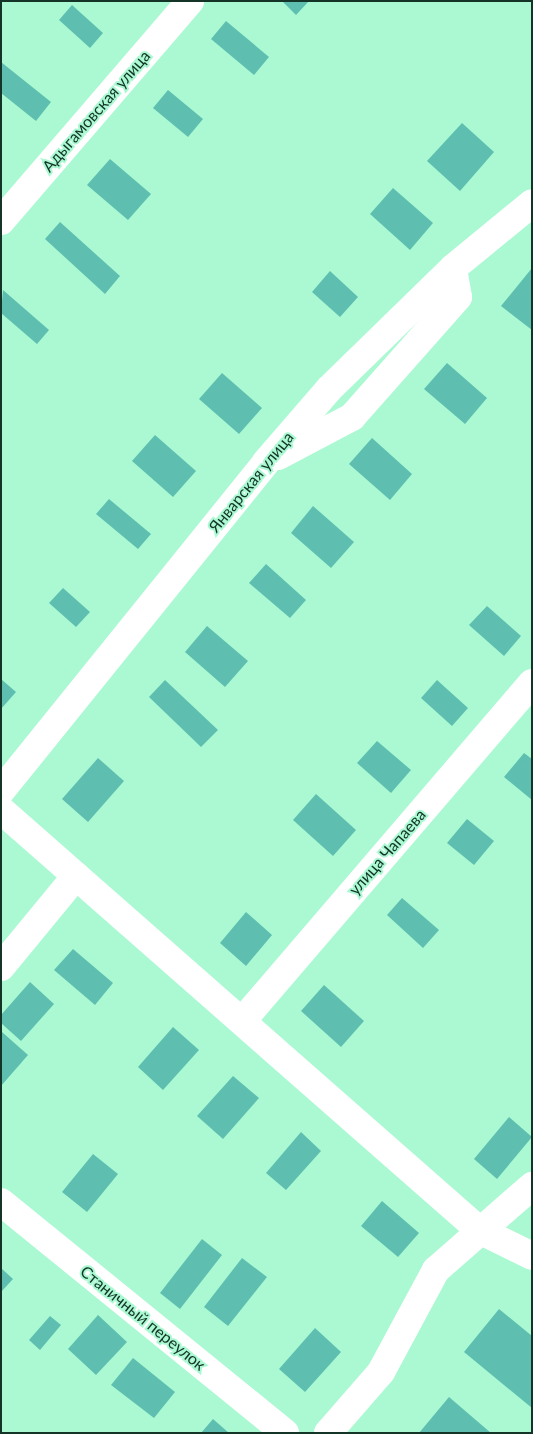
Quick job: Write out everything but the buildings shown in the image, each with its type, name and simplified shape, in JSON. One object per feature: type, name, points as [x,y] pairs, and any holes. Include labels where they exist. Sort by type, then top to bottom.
[{"type":"street","name":"Адыгамовская улица","points":[[2,218],[190,1]]},
{"type":"street","name":"Январская улица","points":[[1,791],[266,462],[329,388],[453,268],[532,203]]},
{"type":"street","points":[[266,462],[352,417],[458,297],[453,268]]},
{"type":"street","name":"улица Чапаева","points":[[243,1020],[532,684]]},
{"type":"street","points":[[1,810],[243,1020],[479,1230],[532,1256]]},
{"type":"street","points":[[1,967],[76,876]]},
{"type":"street","points":[[328,1433],[381,1372],[436,1270],[479,1230],[532,1186]]},
{"type":"street","name":"Станичный переулок","points":[[1,1202],[285,1433]]}]
